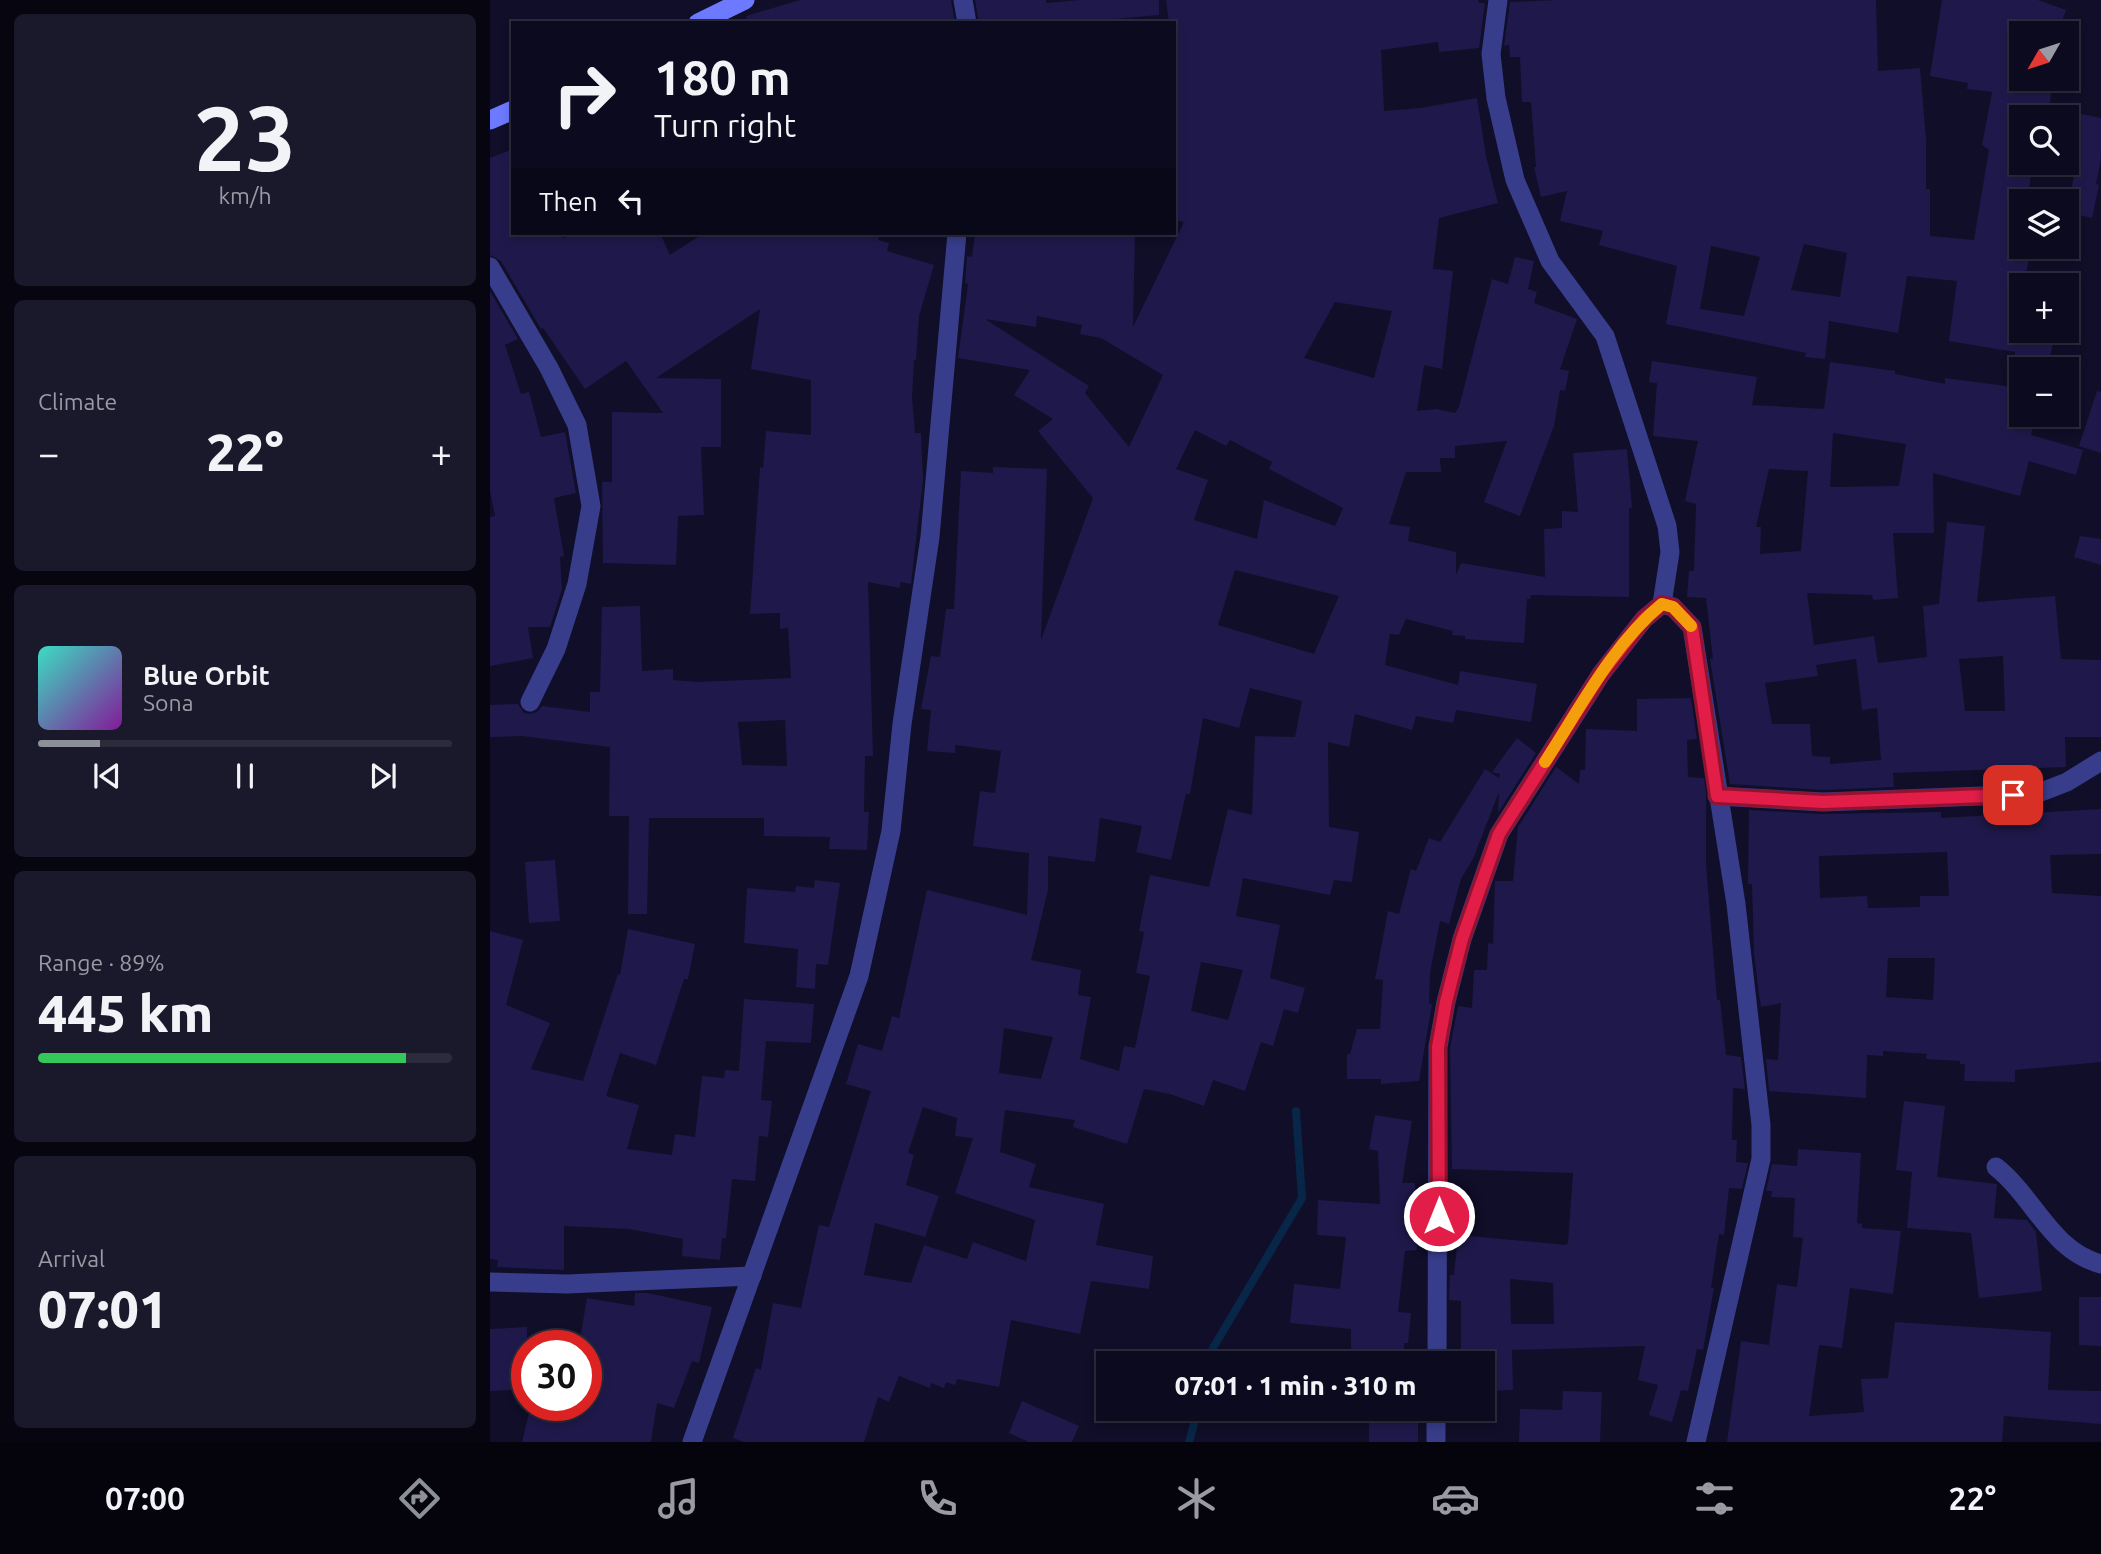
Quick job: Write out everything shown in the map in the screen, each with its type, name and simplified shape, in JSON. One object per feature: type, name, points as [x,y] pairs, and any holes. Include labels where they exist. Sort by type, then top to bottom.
[{"type":"main road","points":[[702,21],[745,0]]},
{"type":"main road","points":[[490,120],[511,111]]},
{"type":"street","points":[[963,0],[967,21]]},
{"type":"street","points":[[1437,1351],[1438,1047],[1462,939],[1499,834],[1601,674],[1644,619],[1662,604],[1670,552],[1667,526],[1605,336],[1550,261],[1514,180],[1496,98],[1491,54],[1497,0]]},
{"type":"street","points":[[692,1442],[859,976],[891,831],[902,724],[930,537],[957,235]]},
{"type":"street","points":[[490,267],[549,368],[577,425],[591,506],[577,584],[556,649],[530,702]]},
{"type":"street","points":[[1662,604],[1673,607],[1692,627],[1736,904],[1760,1125],[1760,1159],[1696,1442]]},
{"type":"street","points":[[1717,796],[1823,802],[2036,794],[2067,782],[2101,761]]},
{"type":"street","points":[[1996,1167],[2017,1186],[2065,1247],[2086,1260],[2101,1264]]},
{"type":"street","points":[[490,1282],[567,1284],[752,1276]]},
{"type":"street","points":[[1436,1421],[1436,1442]]},
{"type":"building","points":[[800,0],[951,0],[955,21],[747,21],[746,16]]},
{"type":"building","points":[[975,0],[1046,0],[1046,3],[1159,0],[1159,15],[1093,21],[979,21]]},
{"type":"building","points":[[1166,0],[1478,0],[1479,3],[1485,3],[1479,48],[1439,52],[1438,42],[1381,50],[1384,111],[1421,108],[1477,98],[1486,156],[1498,203],[1439,218],[1433,269],[1453,271],[1442,369],[1424,365],[1417,411],[1436,409],[1455,413],[1459,407],[1492,279],[1508,284],[1515,257],[1534,261],[1528,289],[1537,292],[1534,303],[1577,319],[1560,369],[1569,371],[1565,391],[1560,390],[1554,426],[1520,516],[1484,502],[1507,441],[1455,446],[1455,458],[1440,458],[1441,472],[1406,472],[1389,524],[1410,527],[1408,541],[1456,552],[1456,575],[1461,563],[1545,577],[1544,529],[1562,528],[1562,511],[1578,512],[1573,453],[1627,449],[1632,508],[1629,508],[1629,597],[1531,595],[1530,599],[1527,599],[1524,643],[1465,639],[1465,636],[1452,635],[1453,631],[1406,619],[1399,635],[1390,634],[1385,665],[1458,685],[1460,671],[1537,684],[1531,722],[1456,710],[1453,723],[1416,716],[1412,730],[1355,714],[1349,747],[1328,742],[1329,827],[1359,832],[1352,882],[1334,880],[1330,895],[1243,878],[1236,916],[1280,925],[1270,978],[1305,988],[1298,1013],[1284,1009],[1273,1046],[1261,1042],[1245,1091],[1213,1080],[1204,1106],[1170,1094],[1144,1089],[1127,1144],[1073,1127],[1075,1120],[1005,1110],[1000,1152],[1036,1164],[1029,1187],[1104,1204],[1096,1245],[1153,1256],[1149,1289],[1091,1281],[1080,1334],[1011,1320],[999,1387],[957,1379],[955,1385],[946,1382],[944,1388],[931,1383],[930,1388],[899,1376],[889,1402],[878,1397],[864,1442],[744,1442],[733,1438],[756,1368],[761,1370],[773,1303],[801,1308],[819,1225],[829,1227],[871,1091],[846,1084],[858,1044],[882,1051],[892,1016],[899,1018],[927,890],[1027,915],[1029,853],[973,846],[980,791],[995,793],[1001,751],[955,745],[955,753],[927,751],[931,710],[921,709],[931,656],[940,657],[946,609],[954,609],[961,471],[993,473],[993,467],[1047,469],[1041,640],[1093,498],[1038,431],[1053,419],[1014,395],[1030,370],[958,358],[968,284],[965,283],[967,256],[972,257],[975,235],[1135,235],[1133,327],[1184,222],[1176,220],[1176,21],[1169,21]],"holes":[[[1335,302],[1392,311],[1374,378],[1304,358]],[[1037,316],[1082,325],[1080,334],[1101,338],[1163,375],[1129,447],[1085,393],[1089,386],[985,319],[1036,327]],[[1195,430],[1226,446],[1230,440],[1272,462],[1269,469],[1343,508],[1335,526],[1264,500],[1257,539],[1194,520],[1208,480],[1176,469]],[[1235,570],[1339,596],[1314,654],[1218,625]],[[1250,688],[1302,701],[1295,737],[1255,736],[1252,815],[1228,809],[1209,887],[1150,875],[1139,931],[1144,932],[1136,973],[1150,976],[1135,1048],[1124,1046],[1119,1071],[1080,1059],[1091,997],[1078,995],[1081,970],[1031,960],[1048,890],[1048,856],[1095,862],[1100,818],[1142,826],[1136,852],[1171,860],[1186,794],[1190,794],[1203,718],[1239,728]],[[1201,962],[1243,970],[1228,1020],[1191,1011]],[[1004,1028],[1053,1037],[1041,1079],[999,1073]],[[923,1107],[957,1118],[955,1136],[973,1138],[955,1193],[1035,1220],[1026,1261],[973,1242],[967,1259],[924,1245],[911,1283],[864,1275],[875,1223],[925,1237],[939,1196],[906,1185],[914,1155],[908,1153]]]},
{"type":"building","points":[[1876,0],[1878,71],[1920,68],[1926,139],[1926,189],[1930,189],[1930,236],[1974,240],[1989,150],[1982,145],[1992,92],[1967,89],[1968,83],[1930,76],[1942,0],[2038,0],[2066,10],[2062,21],[2009,21],[2009,91],[2051,91],[2050,105],[2009,105],[2009,175],[2031,175],[2029,189],[2009,189],[2009,259],[2029,259],[2026,273],[2009,273],[2009,343],[2053,343],[2050,357],[2014,357],[2015,352],[1949,341],[1957,281],[1907,276],[1898,333],[1829,321],[1825,359],[1805,357],[1806,353],[1666,324],[1677,266],[1599,245],[1603,231],[1560,221],[1567,191],[1541,197],[1534,167],[1531,102],[1522,102],[1520,57],[1510,57],[1509,45],[1504,46],[1510,2]],"holes":[[[1804,244],[1847,253],[1840,297],[1791,290]],[[1711,246],[1760,257],[1744,316],[1700,309]]]},
{"type":"building","points":[[2079,113],[2101,118],[2101,158],[2096,184],[2099,185],[2092,218],[2079,215],[2079,189],[2071,189],[2074,175],[2079,175]]},
{"type":"building","points":[[511,150],[511,235],[561,235],[563,238],[573,235],[661,235],[670,255],[701,235],[879,235],[878,240],[889,243],[887,251],[934,265],[919,316],[914,360],[912,398],[915,433],[921,433],[923,480],[911,584],[900,582],[900,588],[868,582],[873,756],[865,756],[864,812],[869,812],[867,850],[829,849],[830,837],[764,836],[764,818],[649,818],[647,914],[628,914],[629,816],[609,816],[610,747],[522,736],[490,737],[490,705],[518,704],[524,713],[530,714],[537,712],[542,706],[590,712],[590,692],[600,692],[602,607],[640,606],[642,671],[673,669],[673,680],[698,682],[791,678],[788,628],[780,629],[780,613],[750,614],[760,467],[763,468],[766,431],[811,435],[811,380],[751,369],[760,309],[656,378],[721,379],[721,447],[701,447],[704,515],[678,516],[676,565],[603,563],[602,482],[612,482],[612,412],[663,413],[626,361],[585,389],[543,328],[541,329],[501,261],[490,255],[490,158]],"holes":[[[785,720],[787,766],[742,765],[738,722]]]},
{"type":"building","points":[[490,291],[518,339],[505,345],[521,394],[529,392],[541,437],[565,432],[576,493],[554,498],[564,556],[560,557],[562,589],[550,627],[528,627],[533,658],[490,666],[490,517],[495,516],[490,491]]},
{"type":"building","points":[[1652,361],[1757,377],[1752,405],[1824,409],[1830,362],[1895,371],[1895,374],[1945,384],[1945,378],[2009,386],[2009,427],[2033,427],[2031,435],[2083,450],[2076,475],[2029,461],[2020,496],[1933,473],[1934,533],[1893,533],[1898,598],[1873,600],[1872,595],[1807,593],[1814,645],[1874,636],[1878,663],[1927,657],[1923,606],[1939,604],[1947,522],[1985,526],[1977,602],[2055,596],[2061,659],[2101,660],[2101,737],[2065,737],[2066,767],[1893,773],[1894,787],[1823,790],[1730,784],[1710,659],[1713,659],[1706,598],[1687,597],[1689,571],[1694,571],[1696,504],[1685,501],[1698,441],[1653,436],[1657,383],[1649,382]],"holes":[[[1833,433],[1906,444],[1899,486],[1830,487]],[[1769,469],[1808,471],[1801,551],[1760,554],[1761,527],[1756,527]],[[2003,656],[2005,711],[1965,711],[1959,659]],[[1856,659],[1862,710],[1877,708],[1881,760],[1830,764],[1830,757],[1812,756],[1810,724],[1772,724],[1765,683],[1818,676],[1816,665]]]},
{"type":"building","points":[[2097,391],[2101,392],[2101,453],[2079,446]]},
{"type":"building","points":[[2080,536],[2101,539],[2101,565],[2074,557]]},
{"type":"building","points":[[1691,698],[1697,739],[1687,740],[1688,777],[1704,778],[1706,792],[1706,864],[1717,1000],[1720,1000],[1726,1055],[1741,1057],[1745,1089],[1733,1088],[1732,1140],[1737,1140],[1736,1162],[1748,1163],[1742,1189],[1729,1188],[1724,1235],[1719,1234],[1711,1288],[1714,1288],[1703,1350],[1697,1349],[1688,1391],[1681,1390],[1672,1422],[1649,1415],[1658,1385],[1638,1380],[1645,1346],[1512,1350],[1513,1390],[1495,1391],[1495,1351],[1461,1351],[1461,1301],[1449,1300],[1450,1275],[1454,1275],[1458,1235],[1566,1245],[1568,1243],[1573,1173],[1452,1169],[1450,1048],[1458,1006],[1472,1008],[1474,970],[1487,970],[1488,943],[1493,944],[1495,881],[1513,881],[1518,827],[1556,767],[1579,784],[1580,770],[1585,770],[1586,729],[1637,731],[1637,699]],"holes":[[[1510,1279],[1553,1283],[1554,1324],[1511,1324]]]},
{"type":"building","points":[[1517,738],[1536,753],[1498,813],[1499,792],[1473,859],[1461,879],[1449,924],[1440,921],[1430,973],[1429,1004],[1432,1004],[1419,1081],[1381,1084],[1381,1079],[1347,1079],[1347,1054],[1350,1054],[1357,1029],[1380,1029],[1383,980],[1375,979],[1388,911],[1399,914],[1411,869],[1416,871],[1429,838],[1440,842],[1485,769],[1499,778],[1500,774],[1492,772]]},
{"type":"building","points":[[2101,809],[2101,854],[2050,855],[2052,893],[2101,896],[2101,1062],[2015,1070],[2015,1082],[1964,1081],[1965,1064],[1960,1064],[1960,1061],[1926,1059],[1927,1054],[1883,1051],[1883,1056],[1867,1055],[1866,1098],[1769,1091],[1766,1059],[1778,1060],[1781,1003],[1761,1007],[1754,953],[1752,884],[1748,884],[1749,810],[1822,814],[1941,812],[1941,818]],"holes":[[[1947,852],[1949,896],[1920,896],[1920,907],[1868,908],[1867,896],[1820,898],[1819,856]],[[1888,958],[1935,958],[1933,1000],[1886,997]]]},
{"type":"building","points":[[555,860],[560,921],[529,923],[525,862]]},
{"type":"building","points":[[815,880],[840,883],[828,965],[816,964],[815,989],[796,987],[798,949],[744,943],[747,888],[795,892],[796,886],[814,888]]},
{"type":"building","points":[[628,929],[695,944],[688,979],[684,979],[656,1065],[620,1053],[606,1096],[639,1105],[627,1149],[672,1155],[675,1134],[695,1137],[702,1076],[724,1078],[725,1070],[739,1071],[744,999],[814,1004],[811,1043],[766,1041],[761,1100],[772,1101],[768,1137],[759,1136],[755,1181],[732,1179],[726,1238],[722,1238],[720,1260],[682,1256],[683,1239],[629,1229],[564,1226],[564,1270],[497,1267],[498,1260],[490,1259],[490,931],[523,940],[506,1005],[550,1023],[531,1069],[583,1081],[618,974],[620,975]]},
{"type":"building","points":[[1904,1101],[1945,1106],[1937,1177],[1997,1184],[1994,1218],[2027,1220],[2036,1232],[2042,1291],[1979,1298],[1971,1233],[1907,1228],[1912,1172],[1896,1170]]},
{"type":"building","points":[[1375,1115],[1412,1121],[1402,1183],[1415,1183],[1417,1250],[1405,1251],[1398,1312],[1411,1313],[1408,1343],[1404,1343],[1404,1351],[1351,1351],[1351,1329],[1290,1323],[1294,1284],[1340,1289],[1346,1237],[1317,1235],[1318,1200],[1380,1204],[1378,1151],[1369,1149]]},
{"type":"building","points":[[1798,1149],[1861,1153],[1857,1223],[1862,1224],[1862,1228],[1901,1231],[1893,1294],[1850,1288],[1842,1348],[1819,1345],[1809,1416],[1864,1412],[1861,1379],[1888,1378],[1895,1322],[2051,1332],[2048,1390],[2101,1391],[2101,1424],[2004,1416],[2002,1442],[1727,1442],[1741,1341],[1769,1345],[1777,1284],[1797,1287],[1803,1238],[1793,1237],[1795,1198],[1771,1197],[1772,1191],[1766,1191],[1772,1164],[1797,1166]]},
{"type":"building","points":[[635,1293],[648,1293],[712,1307],[699,1363],[692,1361],[674,1408],[657,1403],[651,1442],[522,1442],[527,1421],[602,1421],[602,1330],[582,1330],[587,1298],[634,1306]]},
{"type":"building","points":[[2079,1297],[2101,1297],[2101,1346],[2079,1345]]},
{"type":"building","points":[[527,1327],[527,1330],[511,1330],[511,1390],[490,1391],[490,1329]]},
{"type":"building","points":[[1563,1391],[1602,1392],[1600,1442],[1519,1442],[1520,1409],[1562,1410]]},
{"type":"building","points":[[1022,1401],[1079,1426],[1072,1442],[1029,1442],[1009,1433]]},
{"type":"building","points":[[1369,1421],[1418,1421],[1418,1442],[1369,1442]]},
{"type":"waterway","points":[[1212,1351],[1302,1198],[1296,1111]]},
{"type":"waterway","points":[[1189,1442],[1195,1421]]},
{"type":"slow traffic","points":[[1545,762],[1601,674],[1644,619],[1662,604],[1683,614],[1691,626]]},
{"type":"route","points":[[1439,1216],[1438,1047],[1462,939],[1499,834],[1601,674],[1644,619],[1662,604],[1683,614],[1692,627],[1717,796],[1823,802],[2013,795]]}]
